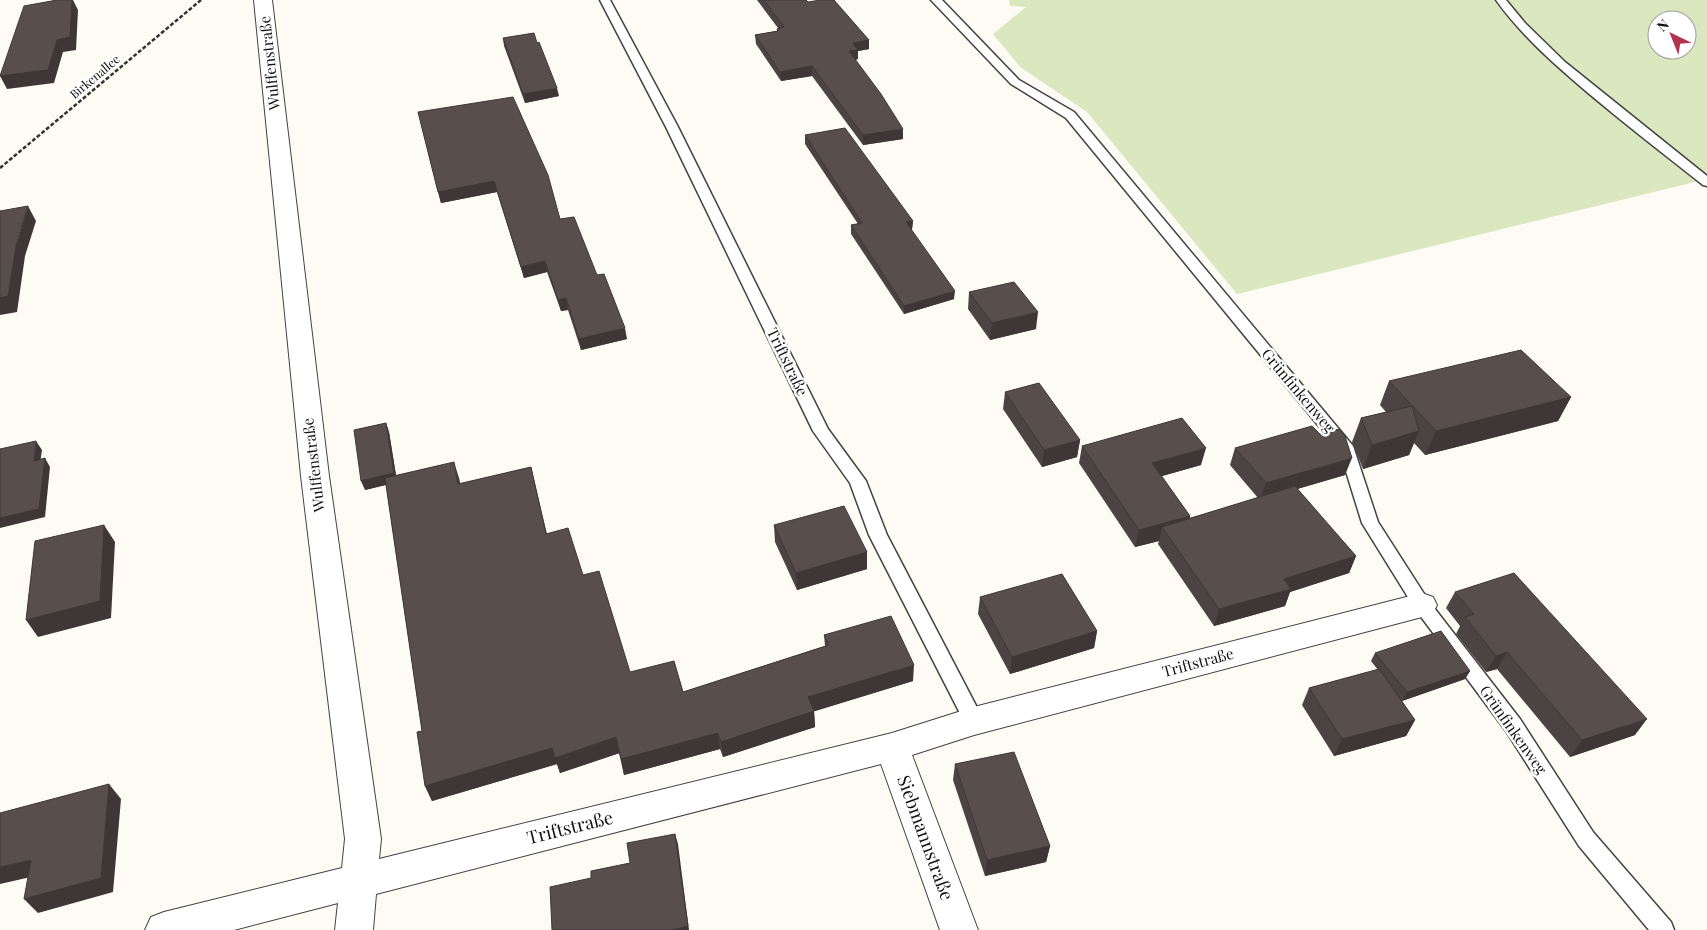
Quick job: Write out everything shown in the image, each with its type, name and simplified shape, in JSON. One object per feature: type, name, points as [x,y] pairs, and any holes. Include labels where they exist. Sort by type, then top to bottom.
[{"type":"street","name":"Wulffenstraße","points":[[263,0],[315,476],[364,839],[354,930]]},
{"type":"street","name":"Triftstraße","points":[[164,930],[892,747],[974,722],[1422,605]]},
{"type":"street","name":"Siebmannstraße","points":[[892,747],[959,930]]},
{"type":"lane","name":"Triftstraße","points":[[605,0],[672,127],[821,431],[858,481],[878,535],[974,722]]},
{"type":"lane","name":"Grünfinkenweg","points":[[936,0],[1016,82],[1070,115],[1347,450],[1370,523],[1422,605],[1513,725],[1586,839],[1663,930]]},
{"type":"lane","points":[[1501,0],[1510,13],[1584,84],[1707,182]]},
{"type":"path","name":"Birkenallee","points":[[0,168],[202,0]]},
{"type":"green space","points":[[1009,0],[1707,0],[1707,179],[1237,294],[1087,112],[1020,67],[993,34],[1026,7],[1010,6]]},
{"type":"building","points":[[57,0],[72,0],[70,37],[57,40],[48,70],[0,76],[24,6]]},
{"type":"building","points":[[764,0],[806,0],[808,2],[834,0],[869,40],[853,43],[858,50],[849,51],[881,94],[903,129],[863,135],[812,66],[780,72],[755,35],[778,31],[777,29],[784,27]]},
{"type":"building","points":[[534,33],[557,88],[523,94],[503,38]]},
{"type":"building","points":[[513,97],[548,175],[560,219],[574,217],[597,275],[604,274],[625,328],[579,339],[566,298],[558,300],[545,261],[521,267],[494,181],[438,192],[418,112]]},
{"type":"building","points":[[845,128],[913,221],[906,222],[955,291],[904,306],[851,225],[862,223],[805,135]]},
{"type":"building","points":[[28,206],[17,241],[8,296],[0,298],[0,211]]},
{"type":"building","points":[[1014,282],[1038,312],[992,323],[969,292]]},
{"type":"building","points":[[1521,350],[1571,397],[1436,431],[1389,381]]},
{"type":"building","points":[[1039,383],[1080,440],[1044,450],[1005,392]]},
{"type":"building","points":[[1412,406],[1419,431],[1372,445],[1361,418]]},
{"type":"building","points":[[1182,418],[1206,448],[1152,463],[1190,516],[1139,530],[1082,446]]},
{"type":"building","points":[[386,423],[394,473],[361,481],[354,430]]},
{"type":"building","points":[[1312,426],[1320,434],[1339,429],[1345,436],[1352,458],[1266,483],[1235,448]]},
{"type":"building","points":[[36,441],[34,461],[45,458],[39,509],[0,518],[0,449]]},
{"type":"building","points":[[454,462],[458,484],[531,467],[546,534],[568,528],[583,575],[599,571],[630,672],[674,661],[683,692],[829,645],[824,635],[891,616],[914,665],[808,697],[814,711],[721,742],[718,733],[621,759],[616,737],[555,758],[552,748],[425,786],[417,732],[422,731],[385,478]]},
{"type":"building","points":[[1295,486],[1356,556],[1284,579],[1291,589],[1219,609],[1162,527]]},
{"type":"building","points":[[844,506],[867,552],[796,573],[774,525]]},
{"type":"building","points":[[104,525],[100,601],[26,620],[35,541]]},
{"type":"building","points":[[1514,573],[1647,719],[1582,740],[1507,652],[1496,656],[1465,617],[1474,614],[1455,592]]},
{"type":"building","points":[[1062,574],[1097,631],[1012,657],[980,597]]},
{"type":"building","points":[[1441,631],[1470,671],[1407,692],[1375,653]]},
{"type":"building","points":[[1379,669],[1415,720],[1342,739],[1309,688]]},
{"type":"building","points":[[1014,752],[1050,846],[987,860],[955,764]]},
{"type":"building","points":[[109,784],[101,878],[24,899],[31,860],[0,867],[0,813]]},
{"type":"building","points":[[675,834],[688,926],[672,930],[552,930],[550,887],[591,878],[591,871],[630,863],[627,843]]}]
